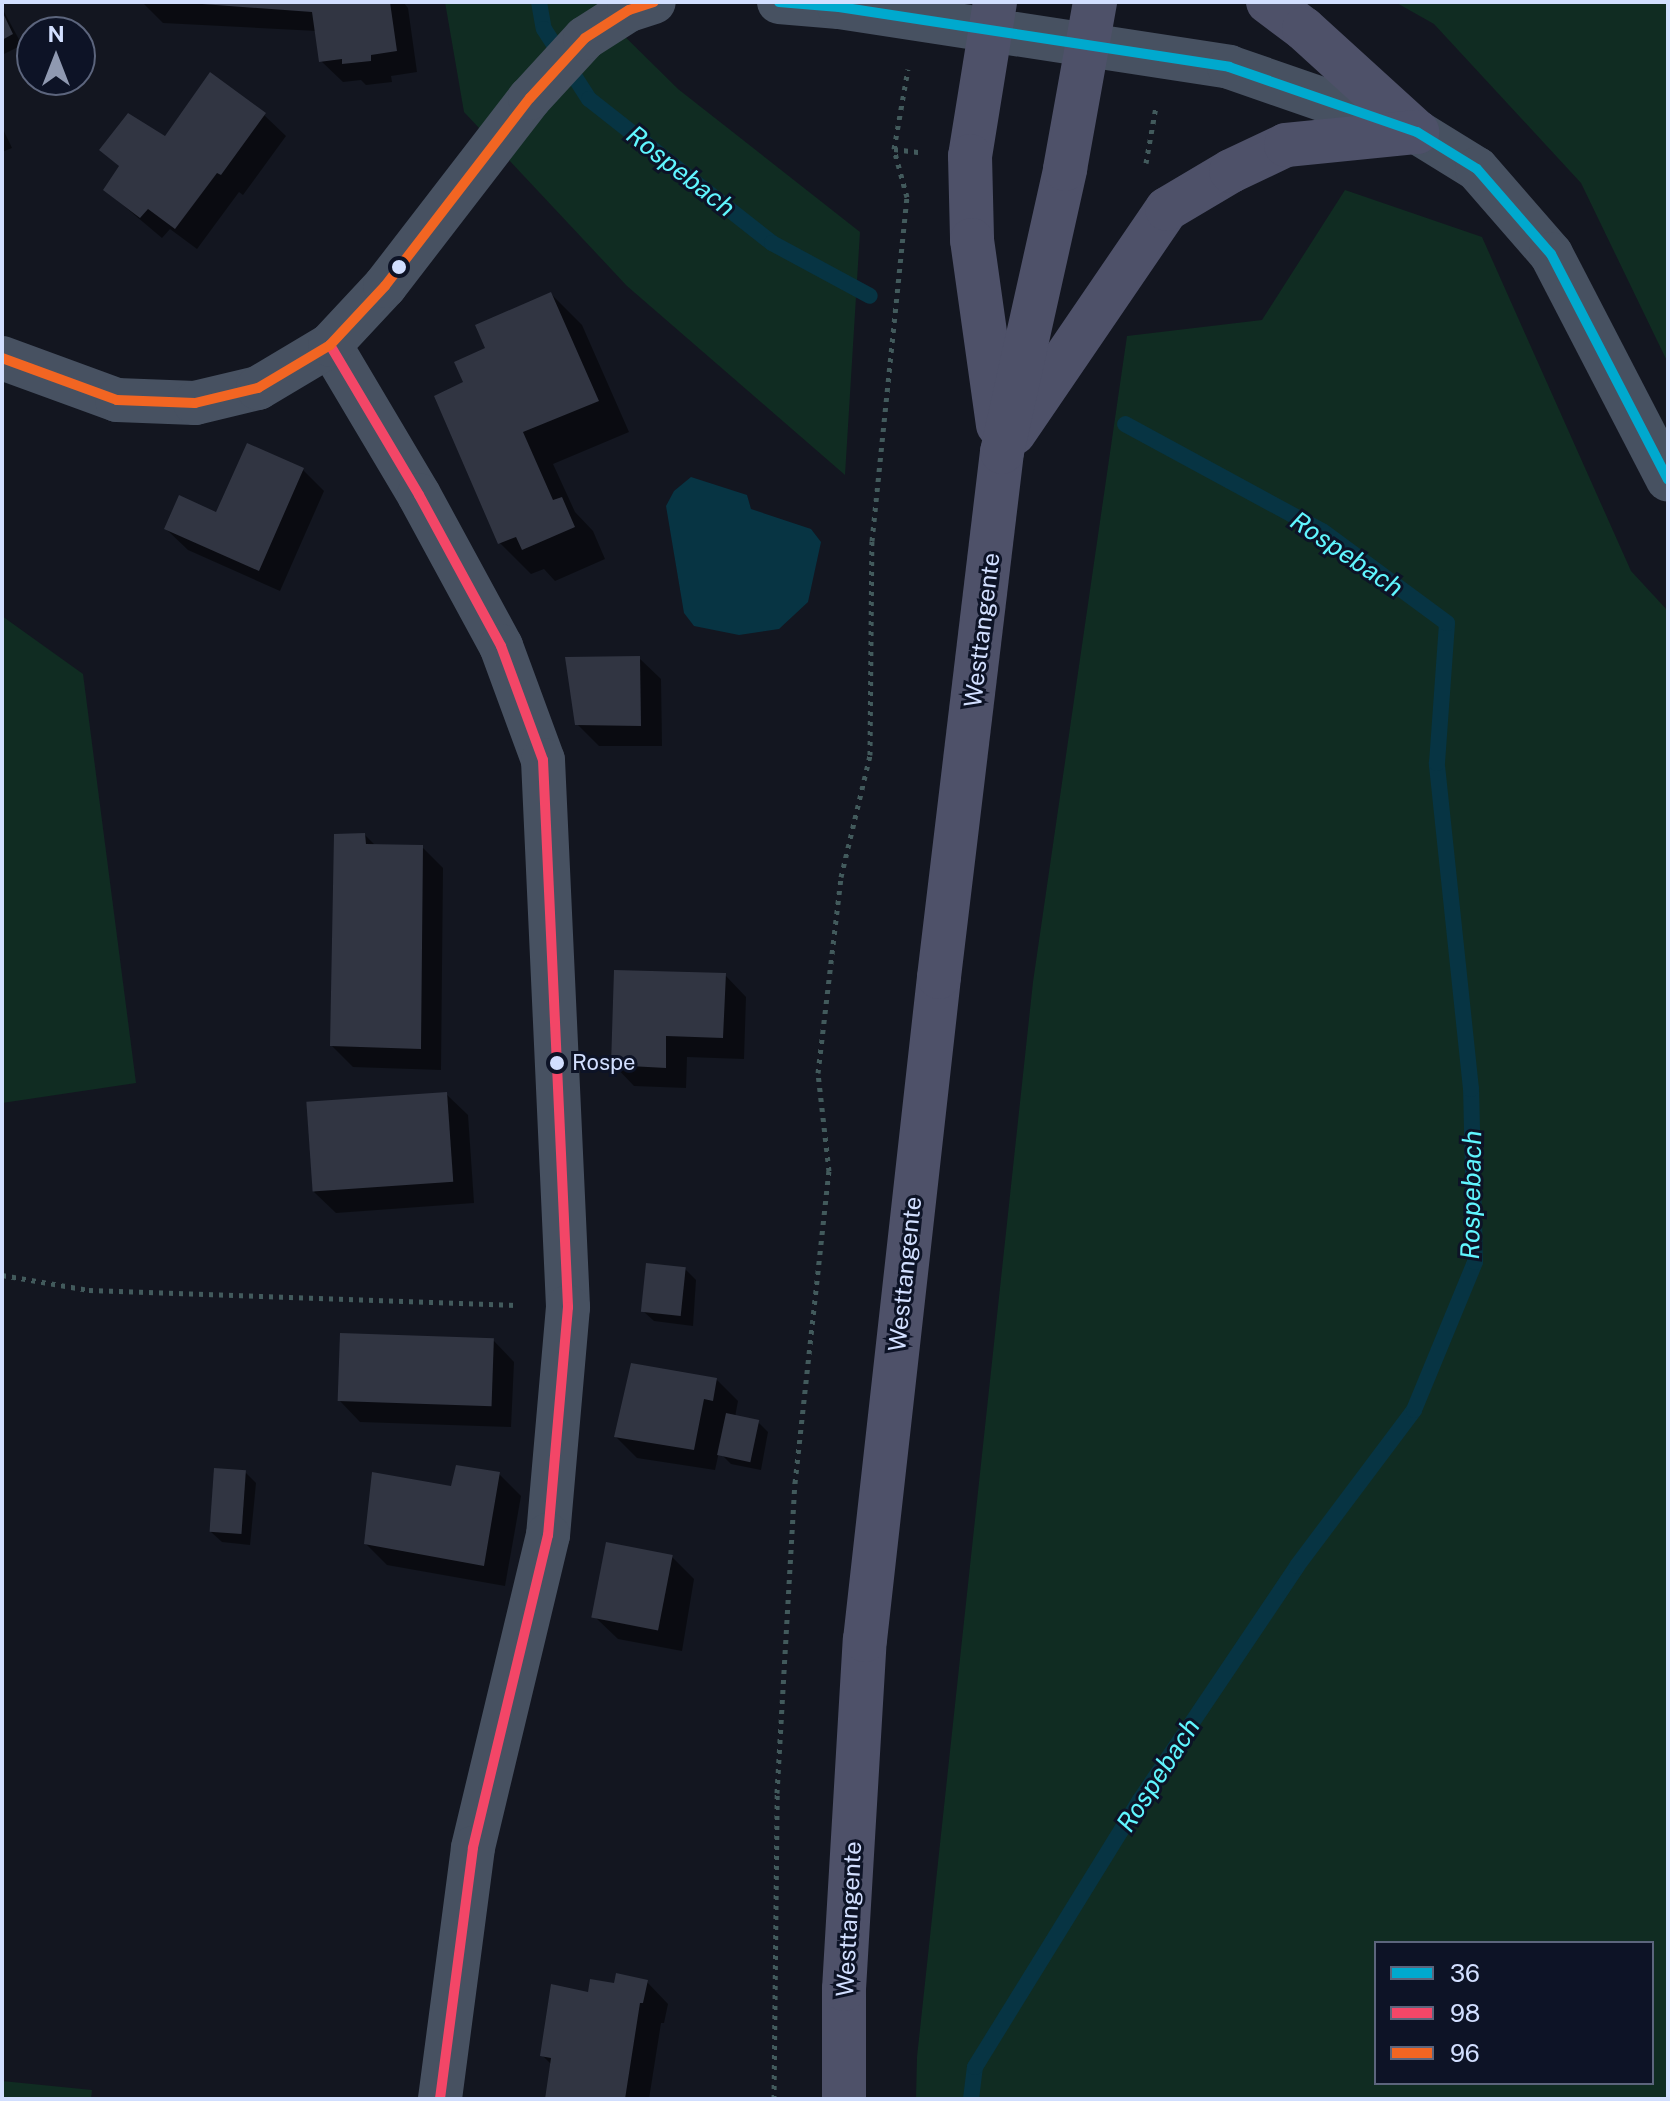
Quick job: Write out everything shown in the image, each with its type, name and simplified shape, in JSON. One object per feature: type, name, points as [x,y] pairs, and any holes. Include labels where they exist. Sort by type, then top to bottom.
[{"type":"main road","points":[[1268,2],[1304,29],[1417,132]]},
{"type":"main road","name":"Westtangente","points":[[992,17],[970,156],[972,240],[1002,452]]},
{"type":"main road","name":"Westtangente","points":[[844,2099],[844,1989],[865,1640],[1002,452],[1065,169],[1090,23]]},
{"type":"main road","points":[[1002,452],[1167,209],[1231,171],[1286,145],[1417,132]]},
{"type":"street","points":[[2,358],[117,400],[195,403],[258,388],[330,345],[385,286],[530,98],[585,38],[629,10],[654,2]]},
{"type":"street","points":[[779,2],[916,20],[992,17],[1090,23],[1417,132],[1477,169],[1551,254],[1668,480]]},
{"type":"street","points":[[330,345],[419,495],[501,646],[543,760],[568,1307],[548,1535],[473,1848],[440,2099]]},
{"type":"path","points":[[774,2099],[777,1793],[794,1499],[829,1171],[818,1073],[841,877],[870,755],[872,541],[907,197],[894,149],[916,20]]},
{"type":"path","points":[[2,1275],[89,1290],[568,1307]]},
{"type":"green space","points":[[445,2],[604,2],[601,13],[678,89],[860,232],[845,475],[627,286],[464,112]]},
{"type":"green space","points":[[1395,2],[1668,2],[1668,363],[1581,183],[1434,24]]},
{"type":"green space","points":[[1345,190],[1482,237],[1631,571],[1668,611],[1668,2099],[916,2099],[917,2057],[1033,982],[1127,336],[1262,320]]},
{"type":"green space","points":[[2,616],[83,674],[136,1083],[2,1103]]},
{"type":"green space","points":[[2,2081],[92,2090],[91,2099],[2,2099]]},
{"type":"water","points":[[691,477],[747,495],[751,509],[811,529],[821,542],[808,602],[779,629],[739,635],[694,626],[684,613],[666,506],[674,491]]},
{"type":"building","points":[[175,2],[390,2],[397,51],[371,55],[371,61],[342,64],[342,59],[319,62],[312,12]]},
{"type":"building","points":[[2,11],[13,34],[2,40]]},
{"type":"building","points":[[210,72],[266,113],[221,175],[217,173],[175,229],[148,209],[140,218],[103,190],[119,166],[99,150],[128,113],[165,136]]},
{"type":"building","points":[[551,292],[599,401],[523,432],[553,500],[562,497],[575,527],[522,550],[516,537],[498,544],[434,396],[463,382],[454,362],[485,348],[475,325]]},
{"type":"building","points":[[247,443],[304,468],[259,571],[164,529],[179,495],[216,512]]},
{"type":"building","points":[[640,656],[641,726],[575,725],[565,657]]},
{"type":"building","points":[[365,833],[366,844],[423,845],[421,1049],[330,1046],[334,834]]},
{"type":"building","points":[[614,970],[726,973],[723,1038],[666,1036],[666,1068],[611,1065]]},
{"type":"building","points":[[447,1092],[453,1182],[313,1192],[306,1102]]},
{"type":"building","points":[[646,1263],[686,1267],[681,1316],[641,1312]]},
{"type":"building","points":[[340,1333],[494,1338],[492,1406],[338,1401]]},
{"type":"building","points":[[631,1363],[717,1378],[713,1401],[704,1399],[694,1450],[614,1437]]},
{"type":"building","points":[[726,1413],[759,1420],[750,1462],[717,1455]]},
{"type":"building","points":[[456,1465],[500,1472],[484,1566],[364,1544],[372,1472],[451,1486]]},
{"type":"building","points":[[214,1468],[246,1470],[241,1534],[210,1532]]},
{"type":"building","points":[[606,1542],[673,1555],[658,1631],[591,1618]]},
{"type":"building","points":[[616,1973],[648,1980],[643,2003],[640,2003],[625,2099],[545,2099],[551,2058],[540,2056],[551,1984],[588,1992],[590,1979],[614,1983]]},
{"type":"waterway","name":"Rospebach","points":[[539,2],[544,29],[589,99],[772,243],[870,296]]},
{"type":"waterway","name":"Rospebach","points":[[971,2099],[975,2067],[1140,1800],[1297,1566],[1414,1410],[1475,1262],[1471,1089],[1437,763],[1447,623],[1322,531],[1125,424]]},
{"type":"transit line","name":"96","points":[[2,358],[117,400],[195,403],[258,388],[330,345],[385,286],[530,98],[585,38],[629,10],[654,2]]},
{"type":"transit line","name":"36","points":[[779,2],[839,7],[1229,67],[1417,132],[1477,169],[1551,254],[1668,480]]},
{"type":"transit line","name":"98","points":[[330,345],[419,495],[501,646],[543,760],[568,1307],[548,1535],[473,1848],[440,2099]]},
{"type":"place","name":"Rospe","points":[[557,1063]]}]
